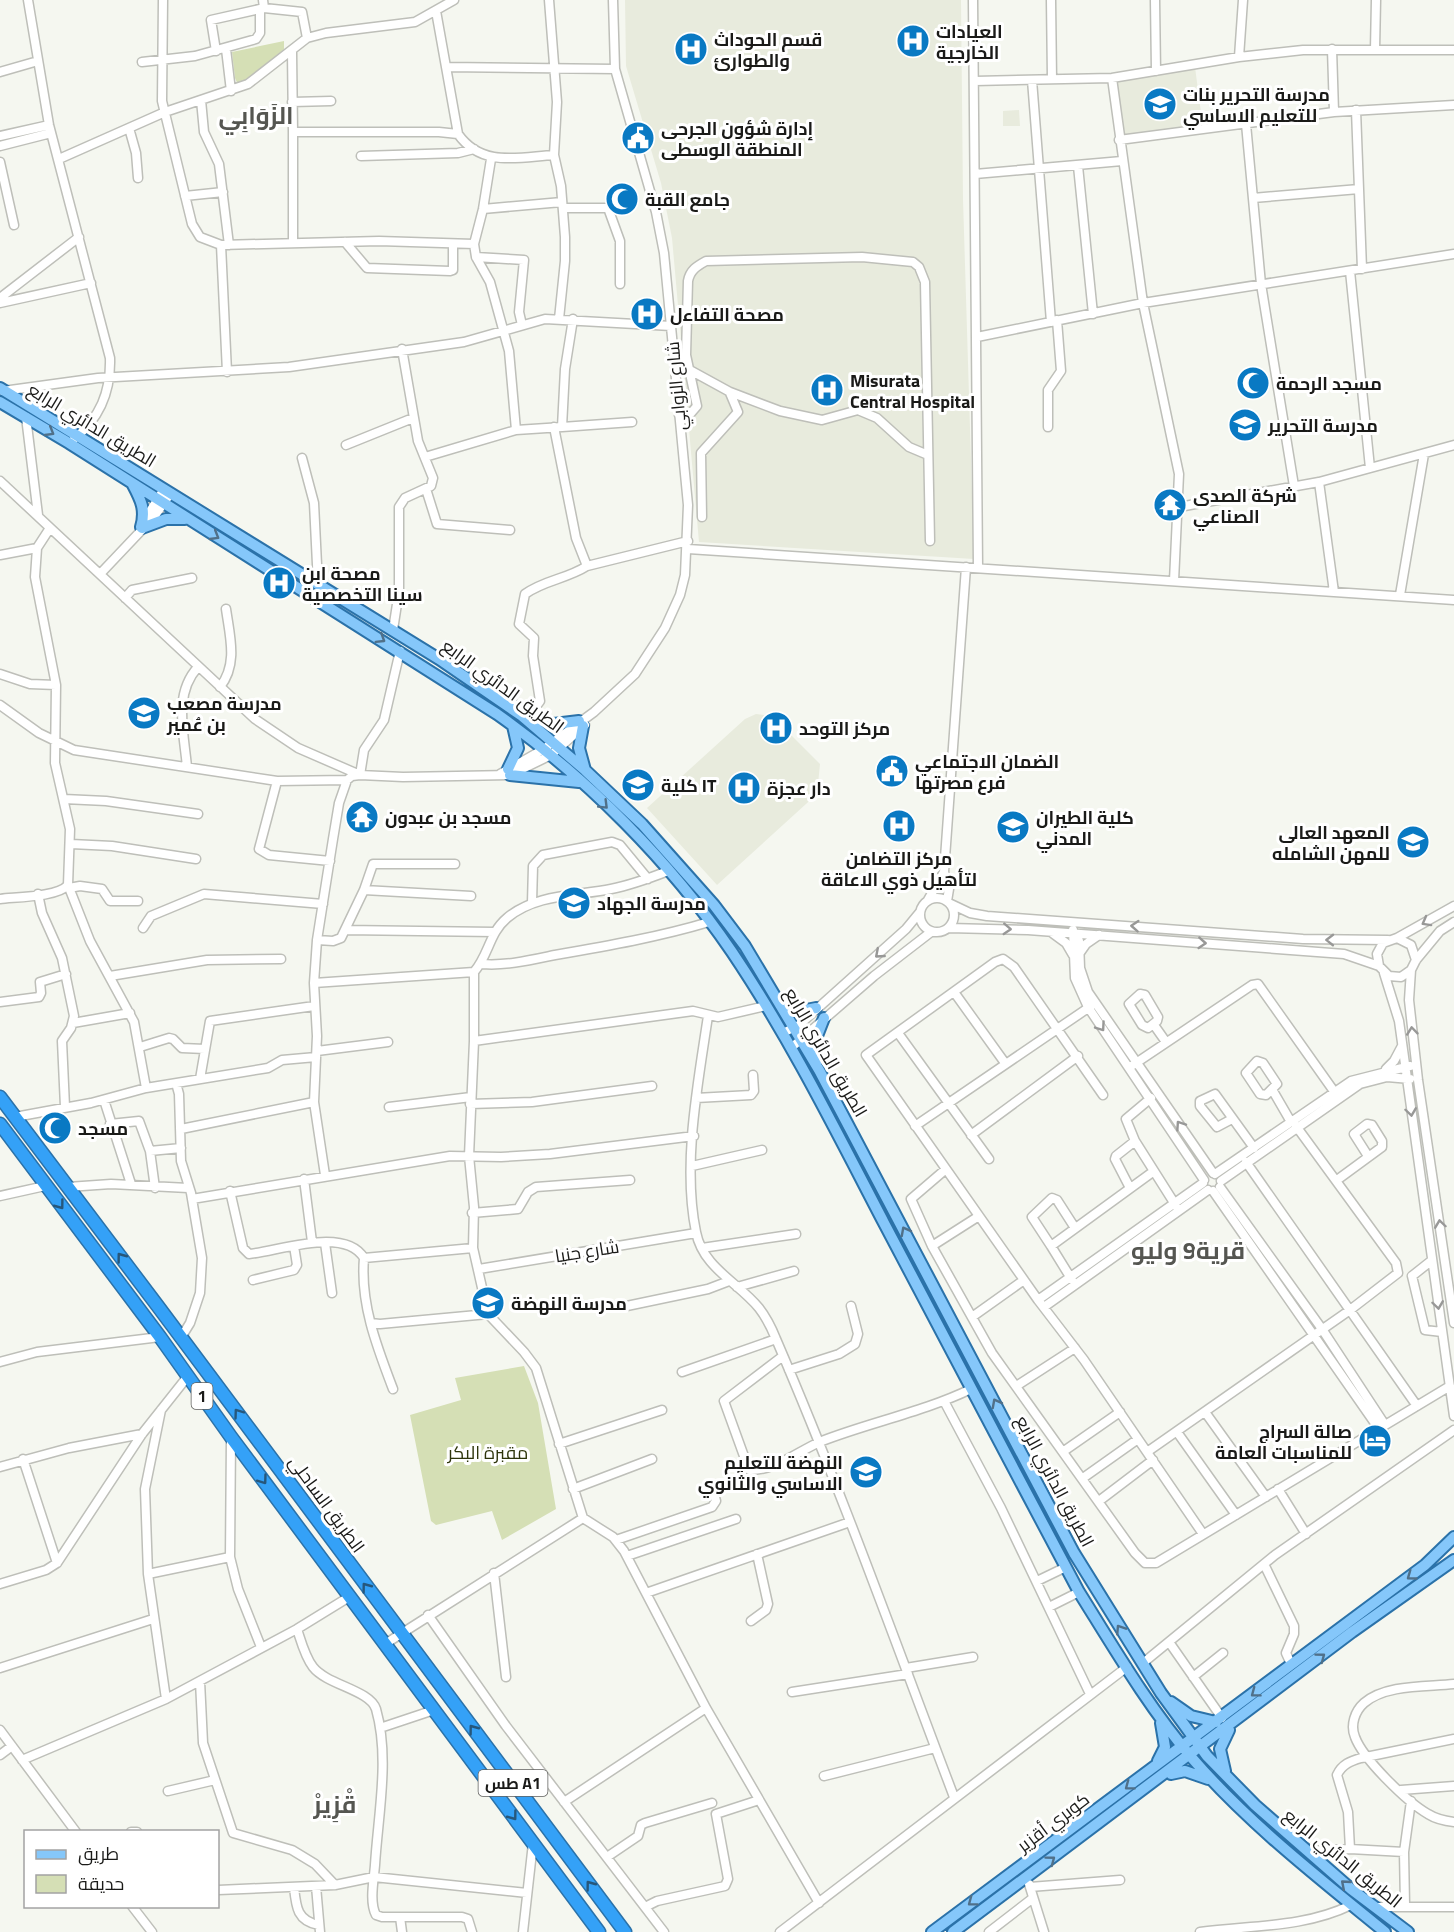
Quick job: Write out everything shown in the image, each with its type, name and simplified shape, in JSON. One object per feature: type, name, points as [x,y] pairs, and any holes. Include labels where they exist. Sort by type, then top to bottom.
[{"type":"highway","name":"الطريق الساحلي","points":[[0,1097],[182,1336],[257,1440],[625,1932]]},
{"type":"highway","name":"الطريق الساحلي","points":[[0,1124],[599,1932]]},
{"type":"highway","points":[[240,1449],[249,1455],[254,1454],[261,1446],[257,1440]]},
{"type":"main road","name":"الطريق الدائري الرابع","points":[[2,390],[79,435],[393,630],[522,716],[581,782],[668,871],[709,922],[783,1033],[1079,1592],[1127,1667],[1182,1747],[1218,1785],[1304,1865],[1385,1932]]},
{"type":"main road","name":"الطريق الدائري الرابع","points":[[0,402],[400,651],[585,770],[682,865],[745,946],[819,1070],[1074,1553],[1161,1693],[1193,1739],[1234,1784],[1308,1851],[1408,1932]]},
{"type":"main road","points":[[133,485],[144,514],[140,529]]},
{"type":"main road","points":[[140,529],[166,519],[188,520]]},
{"type":"main road","points":[[522,716],[554,724],[581,724],[579,748],[585,770]]},
{"type":"main road","points":[[513,725],[518,748],[506,773],[581,782]]},
{"type":"main road","points":[[777,998],[801,1011],[816,1008]]},
{"type":"main road","points":[[819,1070],[815,1041],[824,1018]]},
{"type":"main road","name":"كوبري أقزير","points":[[932,1932],[1436,1557],[1454,1537]]},
{"type":"main road","points":[[953,1932],[1029,1882],[1240,1717],[1454,1560]]},
{"type":"main road","points":[[1161,1693],[1191,1716],[1219,1720]]},
{"type":"main road","points":[[1147,1773],[1163,1755],[1165,1747],[1165,1736],[1154,1706]]},
{"type":"main road","points":[[1234,1784],[1221,1759],[1220,1744],[1240,1717]]},
{"type":"main road","points":[[1155,1782],[1185,1771],[1200,1775],[1218,1785]]},
{"type":"street","points":[[28,0],[50,129],[106,338],[110,378],[92,424],[69,443]]},
{"type":"street","points":[[163,0],[164,61],[161,90],[185,196],[196,233],[205,241],[225,245],[345,242],[474,244]]},
{"type":"street","points":[[59,159],[165,112],[259,78],[306,38],[326,33],[400,26],[415,22],[454,0]]},
{"type":"street","points":[[549,0],[555,69],[554,155],[562,205],[565,261],[559,319]]},
{"type":"street","name":"شارع الزوابي","points":[[506,773],[552,748],[635,674],[661,636],[680,595],[688,545],[688,505],[664,253],[656,212],[615,69],[613,0]]},
{"type":"street","points":[[973,0],[978,567]]},
{"type":"street","points":[[1051,0],[1052,79]]},
{"type":"street","points":[[1155,0],[1156,71]]},
{"type":"street","points":[[1239,57],[1243,0]]},
{"type":"street","points":[[1375,50],[1376,0]]},
{"type":"street","points":[[216,51],[211,20],[262,6],[299,10],[304,15],[306,38]]},
{"type":"street","points":[[142,62],[164,61],[226,49],[259,37],[262,6]]},
{"type":"street","points":[[436,11],[458,134],[474,149],[491,159],[554,155]]},
{"type":"street","points":[[226,49],[231,90]]},
{"type":"street","points":[[975,81],[1112,78],[1239,57],[1332,49],[1454,50]]},
{"type":"street","points":[[1332,49],[1334,112]]},
{"type":"street","points":[[292,52],[292,243]]},
{"type":"street","points":[[0,72],[38,61]]},
{"type":"street","points":[[446,67],[615,69]]},
{"type":"street","points":[[1112,78],[1143,303],[1174,441],[1179,474],[1174,580]]},
{"type":"street","points":[[1032,80],[1037,169],[1061,371],[1048,390],[1048,427]]},
{"type":"street","points":[[201,100],[204,132],[219,164],[223,192],[227,372]]},
{"type":"street","points":[[292,102],[331,101]]},
{"type":"street","points":[[1119,140],[1334,112],[1454,105]]},
{"type":"street","points":[[1356,110],[1362,269]]},
{"type":"street","points":[[1246,124],[1261,284],[1294,486]]},
{"type":"street","points":[[129,128],[136,153],[138,178]]},
{"type":"street","points":[[0,136],[50,129]]},
{"type":"street","points":[[0,146],[50,129]]},
{"type":"street","points":[[293,132],[413,131],[458,134]]},
{"type":"street","points":[[361,156],[458,153],[474,149]]},
{"type":"street","points":[[491,159],[483,209],[474,244],[476,257],[490,282],[509,351],[516,430]]},
{"type":"street","points":[[975,174],[1122,161]]},
{"type":"street","points":[[0,162],[14,225]]},
{"type":"street","points":[[1078,166],[1094,314]]},
{"type":"street","points":[[1252,198],[1359,189]]},
{"type":"street","points":[[185,196],[223,192]]},
{"type":"street","points":[[483,209],[562,205],[608,208],[620,241],[620,284]]},
{"type":"street","points":[[0,298],[79,237]]},
{"type":"street","points":[[345,242],[367,268],[450,271],[453,270],[453,244]]},
{"type":"street","points":[[977,337],[1143,303],[1454,254]]},
{"type":"street","points":[[476,257],[524,260],[519,312],[522,325]]},
{"type":"street","points":[[679,415],[691,413],[697,406],[688,369],[688,281],[694,269],[706,261],[862,257],[913,262],[919,267],[925,282],[930,541]]},
{"type":"street","points":[[1350,271],[1370,468]]},
{"type":"street","points":[[0,303],[91,283]]},
{"type":"street","points":[[2,390],[66,381],[289,367],[402,349],[464,342],[522,325],[559,319],[671,326]]},
{"type":"street","points":[[573,319],[558,427],[576,538],[587,566]]},
{"type":"street","points":[[393,630],[399,591],[399,507],[405,498],[431,486],[433,478],[413,418],[402,349]]},
{"type":"street","points":[[688,369],[730,392],[780,411],[822,420],[858,410],[877,418],[909,447],[928,455]]},
{"type":"street","points":[[702,517],[700,453],[738,412],[730,392]]},
{"type":"street","points":[[26,417],[38,516]]},
{"type":"street","points":[[346,445],[413,418]]},
{"type":"street","points":[[425,457],[516,430],[632,422]]},
{"type":"street","points":[[1179,507],[1319,482],[1454,445]]},
{"type":"street","points":[[1400,595],[1424,453]]},
{"type":"street","points":[[302,458],[314,503],[318,585]]},
{"type":"street","points":[[0,481],[198,667],[280,738],[360,775]]},
{"type":"street","points":[[1319,482],[1335,592]]},
{"type":"street","points":[[426,489],[437,525],[510,531]]},
{"type":"street","points":[[100,574],[140,529],[168,491]]},
{"type":"street","points":[[50,528],[37,548],[35,577],[56,685],[55,763],[64,799],[71,844],[68,886],[90,941],[130,1013],[140,1047],[146,1088]]},
{"type":"street","points":[[502,702],[526,707],[537,705],[540,701],[533,656],[534,638],[519,624],[525,594],[540,584],[566,577],[587,566],[688,545],[966,567],[1454,600]]},
{"type":"street","points":[[0,555],[37,548]]},
{"type":"street","points":[[949,928],[954,919],[944,872],[966,567]]},
{"type":"street","points":[[125,598],[132,590],[192,578]]},
{"type":"street","points":[[220,687],[228,677],[231,666],[226,609]]},
{"type":"street","points":[[360,775],[364,750],[384,720],[400,651]]},
{"type":"street","points":[[187,767],[182,699],[189,677],[198,667]]},
{"type":"street","points":[[0,674],[30,684],[56,685]]},
{"type":"street","points":[[0,705],[54,740],[74,750],[277,782],[347,780]]},
{"type":"street","points":[[326,1175],[314,1102],[317,1054],[314,983],[317,940],[339,803],[347,780],[352,776],[360,775],[423,777],[506,773]]},
{"type":"street","points":[[277,782],[259,849],[261,852],[269,855],[330,861]]},
{"type":"street","points":[[64,799],[106,801],[198,814]]},
{"type":"street","points":[[532,903],[533,866],[543,855],[612,842],[620,845],[648,879]]},
{"type":"street","points":[[71,844],[112,846],[196,859]]},
{"type":"street","points":[[317,940],[338,940],[345,930],[375,863],[455,864]]},
{"type":"street","points":[[314,983],[474,972],[482,964],[495,932],[505,920],[532,903],[611,889],[668,871]]},
{"type":"street","points":[[783,1033],[794,1029],[899,936],[920,912],[944,872]]},
{"type":"street","points":[[0,899],[59,892],[68,886],[80,886],[102,889],[110,901],[138,901]]},
{"type":"street","points":[[364,890],[471,896]]},
{"type":"street","points":[[38,894],[42,913],[57,942],[66,974],[73,1023],[62,1041],[65,1107]]},
{"type":"street","points":[[143,928],[151,916],[204,894],[323,904]]},
{"type":"street","points":[[928,900],[938,898],[970,913],[987,916],[1303,939],[1393,939],[1412,945],[1416,960]]},
{"type":"street","points":[[1454,906],[1393,939],[1377,954],[1399,1021],[1454,1416]]},
{"type":"street","points":[[920,912],[922,924],[931,932]]},
{"type":"street","points":[[482,964],[495,965],[557,955],[672,933],[709,922]]},
{"type":"street","points":[[1076,922],[1075,978],[1133,1065],[1214,1174]]},
{"type":"street","points":[[1454,922],[1440,931],[1416,960],[1411,970],[1409,1000],[1418,1080],[1454,1323]]},
{"type":"street","points":[[791,1048],[824,1018],[931,932],[940,932],[949,928],[1076,933],[1344,954],[1401,977],[1411,970]]},
{"type":"street","points":[[345,930],[495,932]]},
{"type":"street","points":[[1051,932],[1066,943],[1076,955]]},
{"type":"street","points":[[1076,955],[1099,935]]},
{"type":"street","points":[[110,976],[207,960],[281,959]]},
{"type":"street","points":[[1103,1095],[1014,967],[1003,959],[995,962],[866,1054],[1041,1304],[1120,1412],[1203,1534]]},
{"type":"street","points":[[474,972],[474,1041],[469,1156],[473,1248],[488,1314],[536,1368],[583,1518],[616,1540],[627,1556],[706,1708],[819,1903]]},
{"type":"street","points":[[0,1002],[39,997],[40,982],[66,974]]},
{"type":"street","points":[[1133,1065],[1252,985],[1257,984],[1336,1094]]},
{"type":"street","points":[[954,992],[1005,1064]]},
{"type":"street","points":[[474,1041],[693,1011],[708,1016],[736,1015],[766,1005]]},
{"type":"street","points":[[915,1125],[949,1104],[1091,1005]]},
{"type":"street","points":[[200,1079],[208,1024],[212,1020],[314,1006]]},
{"type":"street","points":[[73,1023],[130,1013]]},
{"type":"street","points":[[708,1016],[696,1098],[692,1166],[696,1233],[702,1248],[729,1281],[759,1308],[776,1339],[820,1442],[954,1797]]},
{"type":"street","points":[[1154,1025],[1166,1042]]},
{"type":"street","points":[[898,1033],[990,1159]]},
{"type":"street","points":[[140,1047],[169,1038],[182,1048],[205,1049]]},
{"type":"street","points":[[15,1117],[104,1100],[146,1088],[268,1068],[282,1060],[388,1042]]},
{"type":"street","points":[[1386,1074],[1402,1045]]},
{"type":"street","points":[[971,1135],[1078,1056]]},
{"type":"street","points":[[1133,1065],[1151,1098],[1318,1332],[1382,1427]]},
{"type":"street","points":[[1041,1304],[1177,1207],[1246,1162],[1336,1094],[1416,1065]]},
{"type":"street","points":[[1386,1074],[1418,1080]]},
{"type":"street","points":[[1386,1074],[1408,1090]]},
{"type":"street","points":[[696,1098],[751,1095],[754,1091],[753,1075]]},
{"type":"street","points":[[176,1083],[181,1148],[202,1257],[202,1278],[196,1306],[182,1336]]},
{"type":"street","points":[[389,1107],[470,1101],[532,1101],[652,1086]]},
{"type":"street","points":[[1272,1091],[1396,1263],[1398,1273]]},
{"type":"street","points":[[1151,1098],[1126,1119],[1135,1141],[1177,1207]]},
{"type":"street","points":[[104,1100],[131,1184]]},
{"type":"street","points":[[181,1129],[314,1102]]},
{"type":"street","points":[[1232,1119],[1254,1148]]},
{"type":"street","points":[[110,1124],[139,1121],[150,1152],[155,1188]]},
{"type":"street","points":[[1211,1185],[1214,1174],[1294,1124]]},
{"type":"street","points":[[192,1199],[411,1161],[469,1156],[550,1154],[694,1137]]},
{"type":"street","points":[[1130,1188],[1115,1160],[1116,1156],[1135,1141]]},
{"type":"street","points":[[150,1152],[181,1148]]},
{"type":"street","points":[[692,1166],[762,1150]]},
{"type":"street","points":[[1337,1180],[1368,1156]]},
{"type":"street","points":[[1246,1162],[1417,1406]]},
{"type":"street","points":[[946,1169],[911,1199],[932,1246],[992,1353],[1018,1385],[1145,1563],[1156,1563],[1450,1386]]},
{"type":"street","points":[[1051,1246],[1154,1171]]},
{"type":"street","points":[[304,1179],[312,1242]]},
{"type":"street","points":[[472,1213],[518,1209],[528,1192],[536,1186],[630,1180]]},
{"type":"street","points":[[68,1187],[131,1184],[155,1188],[188,1188]]},
{"type":"street","points":[[0,1196],[45,1186]]},
{"type":"street","points":[[230,1191],[246,1253],[312,1242],[352,1246],[364,1258],[365,1301],[393,1389]]},
{"type":"street","points":[[1072,1280],[1032,1217],[1052,1198],[1057,1200],[1075,1228]]},
{"type":"street","points":[[932,1246],[979,1216]]},
{"type":"street","name":"شارع جنيا","points":[[479,1269],[696,1233]]},
{"type":"street","points":[[702,1248],[796,1234]]},
{"type":"street","points":[[325,1243],[333,1293]]},
{"type":"street","points":[[253,1280],[294,1270],[297,1265],[294,1246]]},
{"type":"street","points":[[364,1258],[473,1248]]},
{"type":"street","points":[[1412,1276],[1431,1257],[1444,1251]]},
{"type":"street","points":[[737,1287],[794,1271]]},
{"type":"street","points":[[1398,1273],[1412,1276]]},
{"type":"street","points":[[1099,1501],[1177,1432],[1350,1311],[1398,1273]]},
{"type":"street","points":[[1412,1276],[1425,1330],[1442,1332]]},
{"type":"street","points":[[972,1317],[1024,1280]]},
{"type":"street","points":[[622,1307],[708,1289],[729,1281]]},
{"type":"street","points":[[789,1370],[839,1354],[855,1344],[858,1334],[851,1306]]},
{"type":"street","points":[[371,1323],[488,1314]]},
{"type":"street","points":[[0,1362],[37,1352],[160,1337]]},
{"type":"street","points":[[682,1372],[776,1339]]},
{"type":"street","points":[[1018,1385],[1075,1348]]},
{"type":"street","points":[[783,1356],[723,1401],[745,1466],[749,1470],[787,1460],[820,1442],[944,1401],[971,1389]]},
{"type":"street","points":[[0,1584],[46,1570],[57,1563],[142,1434],[188,1376]]},
{"type":"street","points":[[944,1401],[1037,1581],[1090,1694]]},
{"type":"street","points":[[160,1410],[145,1490],[148,1574],[166,1699]]},
{"type":"street","points":[[560,1444],[662,1410]]},
{"type":"street","points":[[1064,1451],[1120,1412]]},
{"type":"street","points":[[1205,1412],[1266,1497]]},
{"type":"street","points":[[1143,1663],[1264,1564],[1454,1430]]},
{"type":"street","points":[[1177,1432],[1236,1515]]},
{"type":"street","points":[[0,1467],[23,1459],[125,1435],[142,1434]]},
{"type":"street","points":[[231,1437],[230,1557],[238,1589],[261,1647]]},
{"type":"street","points":[[1083,1479],[1138,1439]]},
{"type":"street","points":[[23,1459],[57,1563]]},
{"type":"street","points":[[573,1489],[652,1459]]},
{"type":"street","points":[[616,1540],[712,1507],[716,1502],[712,1486]]},
{"type":"street","points":[[1278,1489],[1306,1534]]},
{"type":"street","points":[[385,1644],[583,1518]]},
{"type":"street","points":[[627,1556],[736,1519]]},
{"type":"street","points":[[645,1593],[850,1522]]},
{"type":"street","points":[[752,1621],[766,1610],[768,1604],[757,1554]]},
{"type":"street","points":[[148,1574],[230,1557]]},
{"type":"street","points":[[1264,1564],[1294,1626],[1294,1634],[1286,1653],[1291,1664]]},
{"type":"street","points":[[1037,1581],[1066,1567]]},
{"type":"street","points":[[494,1573],[506,1677]]},
{"type":"street","points":[[1049,1607],[1079,1592]]},
{"type":"street","points":[[22,1760],[166,1699],[297,1629],[349,1597]]},
{"type":"street","points":[[428,1615],[506,1726],[664,1932]]},
{"type":"street","points":[[0,1668],[153,1619]]},
{"type":"street","points":[[297,1629],[314,1668],[334,1683],[370,1699],[376,1708],[380,1728],[382,1779],[374,1877],[373,1909],[376,1915],[382,1917],[462,1917],[468,1919],[472,1932]]},
{"type":"street","points":[[1169,1642],[1219,1720]]},
{"type":"street","points":[[1193,1677],[1223,1653]]},
{"type":"street","points":[[792,1692],[973,1657]]},
{"type":"street","points":[[780,1932],[1127,1667]]},
{"type":"street","points":[[200,1681],[200,1724],[215,1780],[233,1833],[292,1850],[315,1864],[335,1885]]},
{"type":"street","points":[[1454,1684],[1392,1691],[1364,1703],[1357,1711],[1353,1728],[1355,1737],[1368,1756],[1411,1801],[1433,1817],[1454,1822]]},
{"type":"street","points":[[564,1802],[706,1708]]},
{"type":"street","points":[[380,1728],[434,1710]]},
{"type":"street","points":[[0,1730],[74,1830]]},
{"type":"street","points":[[1350,1849],[1348,1812],[1337,1775],[1347,1762],[1454,1739]]},
{"type":"street","points":[[0,1755],[12,1746]]},
{"type":"street","points":[[824,1776],[936,1748]]},
{"type":"street","points":[[168,1791],[215,1780]]},
{"type":"street","points":[[1401,1790],[1454,1786]]},
{"type":"street","points":[[645,1907],[657,1900],[724,1886],[728,1879],[716,1814],[759,1800]]},
{"type":"street","points":[[1405,1905],[1404,1852],[1411,1801]]},
{"type":"street","points":[[608,1857],[638,1836],[641,1825],[645,1822],[712,1803]]},
{"type":"street","points":[[523,1932],[533,1843]]},
{"type":"street","points":[[1308,1851],[1350,1849],[1404,1852]]},
{"type":"street","points":[[219,1890],[335,1885],[374,1877],[527,1893]]},
{"type":"street","points":[[1044,1932],[1029,1882],[1120,1880]]},
{"type":"street","points":[[294,1887],[300,1916],[319,1928],[316,1886]]},
{"type":"street","points":[[989,1932],[1033,1898]]},
{"type":"street","points":[[1200,1932],[1285,1924],[1318,1918],[1352,1905]]},
{"type":"street","points":[[1377,1907],[1405,1905],[1454,1907]]},
{"type":"street","points":[[134,1908],[152,1932]]},
{"type":"street","points":[[400,1917],[402,1932]]},
{"type":"shaded area","name":"Misurata Central Hospital","points":[[625,0],[961,0],[963,199],[974,559],[699,542],[672,238],[661,183],[626,66]]},
{"type":"shaded area","name":"مدرسة التحرير بنات للتعليم الاساسي","points":[[1195,67],[1203,128],[1125,138],[1116,80]]},
{"type":"shaded area","points":[[1019,110],[1020,126],[1003,126],[1003,111]]},
{"type":"shaded area","name":"مصحة التفاءل","points":[[637,304],[657,304],[656,324],[637,323]]},
{"type":"shaded area","points":[[756,714],[772,716],[820,764],[817,794],[717,885],[647,808],[745,719]]},
{"type":"green space","points":[[284,41],[284,49],[269,69],[238,85],[232,52]]},
{"type":"green space","name":"مقبرة البكر","points":[[524,1366],[538,1403],[556,1509],[502,1540],[492,1511],[436,1525],[431,1521],[410,1415],[461,1400],[455,1378]]},
{"type":"place","name":"العيادات الخارجية","points":[[913,41]]},
{"type":"place","name":"قسم الحوداث والطوارئ","points":[[691,49]]},
{"type":"place","name":"مدرسة التحرير بنات للتعليم الاساسي","points":[[1160,104]]},
{"type":"place","name":"إدارة شؤون الجرحى المنطقة الوسطى","points":[[638,138]]},
{"type":"place","name":"جامع القبة","points":[[622,199]]},
{"type":"place","name":"مصحة التفاءل","points":[[647,314]]},
{"type":"place","name":"مسجد الرحمة","points":[[1253,383]]},
{"type":"place","name":"Misurata Central Hospital","points":[[827,390]]},
{"type":"place","name":"مدرسة التحرير","points":[[1245,425]]},
{"type":"place","name":"شركة الصدى الصناعي","points":[[1170,505]]},
{"type":"place","name":"مصحة ابن سينا التخصصية","points":[[279,583]]},
{"type":"place","name":"مدرسة مصعب بن عُمير","points":[[144,713]]},
{"type":"place","name":"مركز التوحد","points":[[776,728]]},
{"type":"place","name":"الضمان الاجتماعي فرع مصرتها","points":[[892,771]]},
{"type":"place","name":"كلية IT","points":[[638,785]]},
{"type":"place","name":"دار عجزة","points":[[744,788]]},
{"type":"place","name":"مسجد بن عبدون","points":[[362,817]]},
{"type":"place","name":"مركز التضامن لتأهيل ذوي الاعاقة","points":[[899,826]]},
{"type":"place","name":"كلية الطيران المدني","points":[[1013,827]]},
{"type":"place","name":"المعهد العالي للمهن الشامله","points":[[1413,842]]},
{"type":"place","name":"مدرسة الجهاد","points":[[574,903]]},
{"type":"place","name":"مسجد","points":[[55,1128]]},
{"type":"place","name":"مدرسة النهضة","points":[[488,1303]]},
{"type":"place","name":"صالة السراج للمناسبات العامة","points":[[1375,1441]]},
{"type":"place","name":"النهضة للتعليم الاساسي والثانوي","points":[[866,1472]]},
{"type":"district","name":"الزَوَابِي","points":[[256,115]]},
{"type":"district","name":"قرية9 وليو","points":[[1188,1250]]},
{"type":"district","name":"قْزِيرْ","points":[[335,1804]]}]
